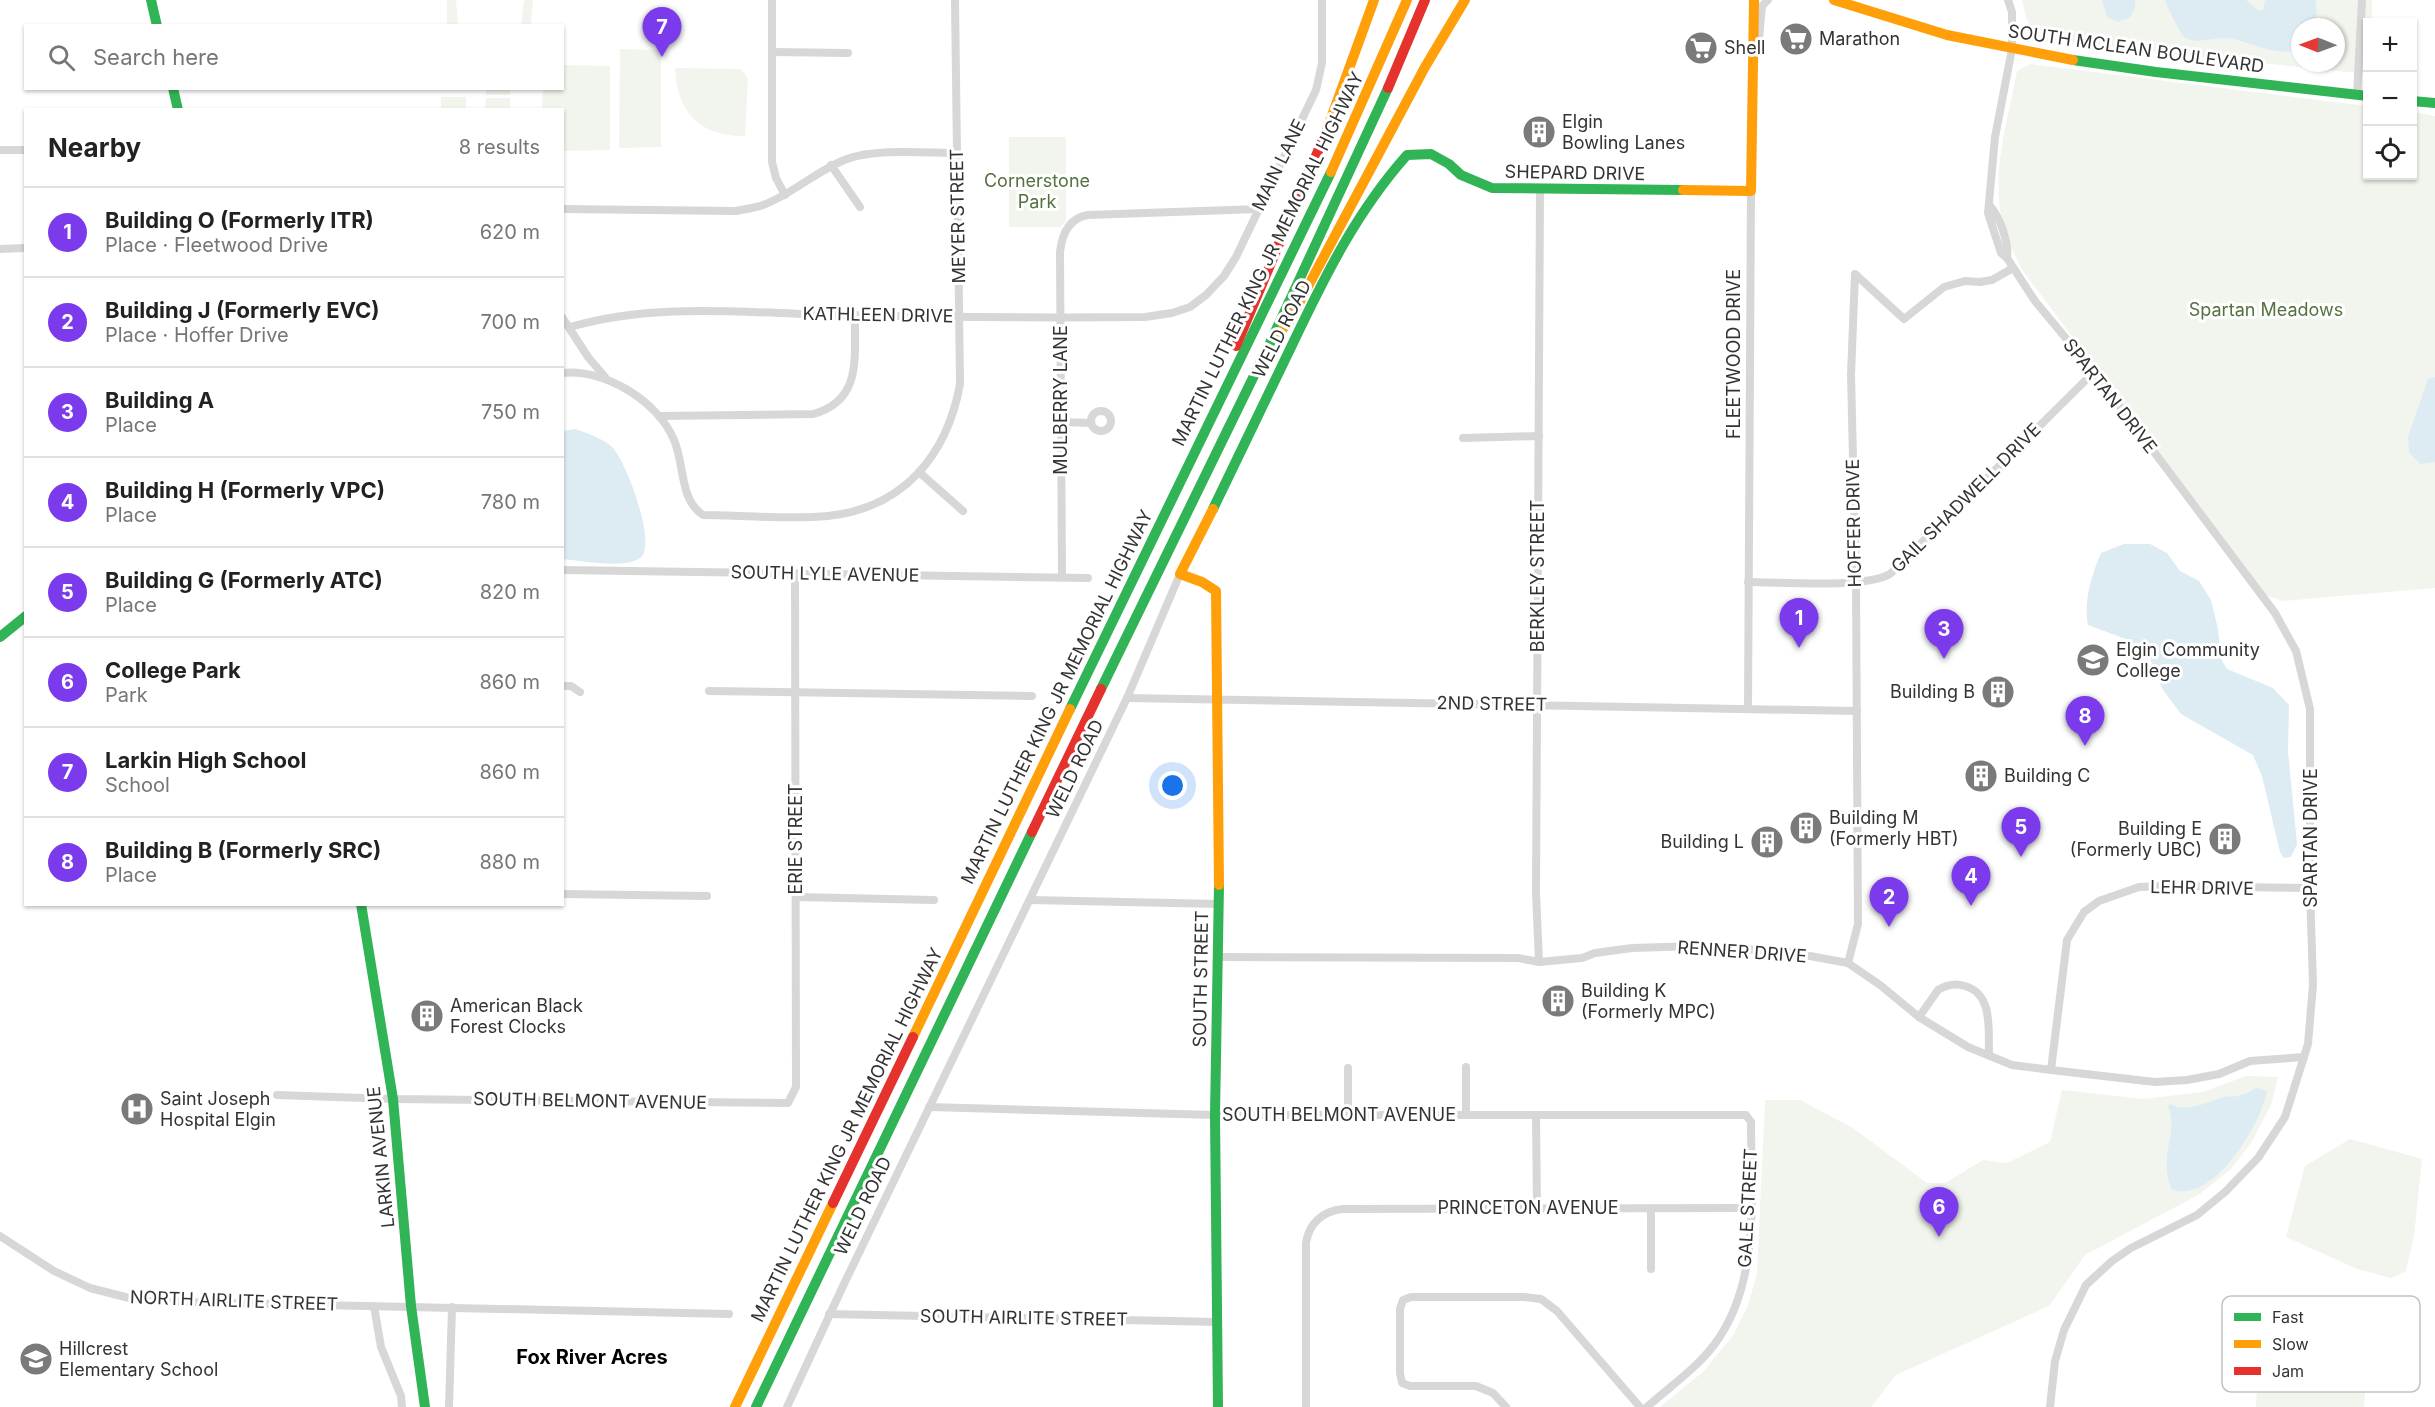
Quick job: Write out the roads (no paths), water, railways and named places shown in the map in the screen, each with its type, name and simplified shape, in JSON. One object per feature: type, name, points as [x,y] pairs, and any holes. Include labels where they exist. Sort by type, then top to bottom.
[{"type":"main road","points":[[152,0],[158,24]]},
{"type":"main road","points":[[1192,454],[1204,418],[1291,220],[1374,0]]},
{"type":"main road","name":"MARTIN LUTHER KING JR MEMORIAL HIGHWAY","points":[[735,1407],[1192,454],[1345,143],[1407,0]]},
{"type":"main road","name":"MARTIN LUTHER KING JR MEMORIAL HIGHWAY","points":[[756,1407],[983,931],[1270,343],[1386,93],[1425,0]]},
{"type":"main road","points":[[1270,343],[1289,322],[1394,123],[1463,0]]},
{"type":"main road","name":"FLEETWOOD DRIVE","points":[[1751,191],[1754,0]]},
{"type":"main road","name":"SOUTH MCLEAN BOULEVARD","points":[[1834,0],[1946,35],[2012,49],[2090,63],[2362,95]]},
{"type":"main road","points":[[173,90],[178,108]]},
{"type":"main road","points":[[2417,101],[2435,103]]},
{"type":"main road","name":"SHEPARD DRIVE","points":[[1407,154],[1431,154],[1449,164],[1461,175],[1492,188],[1751,191]]},
{"type":"main road","name":"WELD ROAD","points":[[1180,574],[1311,304],[1353,226],[1386,177],[1407,154]]},
{"type":"main road","name":"SOUTH STREET","points":[[1180,574],[1202,582],[1216,591],[1219,904],[1215,1115],[1218,1407]]},
{"type":"main road","points":[[0,637],[24,618]]},
{"type":"main road","name":"LARKIN AVENUE","points":[[361,906],[393,1099],[411,1306],[425,1407]]},
{"type":"street","points":[[772,0],[772,162],[776,178],[785,195]]},
{"type":"street","name":"MEYER STREET","points":[[605,378],[629,391],[659,416],[674,438],[690,502],[704,515],[828,516],[864,508],[880,501],[896,492],[919,472],[944,438],[954,414],[961,371],[955,0]]},
{"type":"street","name":"MAIN LANE","points":[[1186,308],[1206,295],[1230,267],[1319,81],[1322,63],[1322,0]]},
{"type":"street","points":[[1754,45],[1760,39],[1762,6],[1768,0]]},
{"type":"street","name":"SPARTAN DRIVE","points":[[2008,0],[2012,12],[2012,49],[1995,137],[1988,213],[2001,253],[2007,258],[2035,301],[2094,372],[2275,614],[2296,651],[2310,709],[2310,888],[2313,985],[2308,1044],[2285,1117],[2258,1158],[2225,1192],[2197,1215],[2131,1248],[2112,1261],[2086,1285],[2064,1330],[2055,1361],[2050,1407]]},
{"type":"street","points":[[2362,0],[2362,95]]},
{"type":"street","points":[[772,52],[848,53]]},
{"type":"street","points":[[0,150],[24,150]]},
{"type":"street","points":[[564,209],[736,211],[762,206],[785,195],[831,165],[855,156],[958,153]]},
{"type":"street","points":[[831,165],[860,207]]},
{"type":"street","name":"BERKLEY STREET","points":[[1539,962],[1536,893],[1540,190]]},
{"type":"street","name":"FLEETWOOD DRIVE","points":[[1748,709],[1751,191]]},
{"type":"street","name":"MULBERRY LANE","points":[[1062,577],[1059,252],[1062,236],[1069,225],[1088,214],[1258,210]]},
{"type":"street","points":[[0,249],[24,248]]},
{"type":"street","name":"HOFFER DRIVE","points":[[1848,963],[1858,924],[1856,582],[1851,375],[1855,274],[1904,319],[1944,287],[1965,281],[1992,280],[2013,268]]},
{"type":"street","name":"KATHLEEN DRIVE","points":[[570,327],[615,316],[654,311],[1060,318],[1145,317],[1186,308]]},
{"type":"street","points":[[659,416],[813,414],[828,408],[845,395],[854,375],[855,315]]},
{"type":"street","points":[[564,320],[588,357],[605,378]]},
{"type":"street","points":[[564,373],[581,372],[605,378]]},
{"type":"street","name":"GAIL SHADWELL DRIVE","points":[[1749,582],[1856,582],[1879,580],[1890,574],[2094,372]]},
{"type":"street","points":[[1062,422],[1092,423]]},
{"type":"street","points":[[1463,438],[1539,436]]},
{"type":"street","points":[[919,472],[963,512]]},
{"type":"street","name":"SOUTH LYLE AVENUE","points":[[564,570],[1088,578]]},
{"type":"street","name":"ERIE STREET","points":[[788,1103],[796,1087],[795,573]]},
{"type":"street","name":"WELD ROAD","points":[[787,1407],[829,1314],[1127,698],[1180,574]]},
{"type":"street","points":[[564,686],[571,686],[580,692]]},
{"type":"street","points":[[709,691],[1032,696]]},
{"type":"street","name":"2ND STREET","points":[[1127,698],[1857,711]]},
{"type":"street","name":"LEHR DRIVE","points":[[2051,1070],[2067,940],[2085,912],[2099,901],[2143,887],[2310,888]]},
{"type":"street","points":[[564,894],[707,896]]},
{"type":"street","points":[[796,897],[934,900]]},
{"type":"street","points":[[1030,900],[1219,904]]},
{"type":"street","name":"RENNER DRIVE","points":[[1217,957],[1518,958],[1539,962],[1582,958],[1595,953],[1632,948],[1697,946],[1788,952],[1848,963],[1880,985],[1919,1017],[1968,1047],[2012,1065],[2155,1082],[2187,1080],[2219,1074],[2250,1061],[2304,1058]]},
{"type":"street","points":[[1919,1017],[1942,987],[1958,984],[1974,989],[1982,997],[1987,1007],[1989,1055]]},
{"type":"street","points":[[1466,1066],[1466,1115]]},
{"type":"street","points":[[1348,1068],[1348,1115]]},
{"type":"street","name":"SOUTH BELMONT AVENUE","points":[[278,1095],[393,1099],[788,1103]]},
{"type":"street","name":"SOUTH BELMONT AVENUE","points":[[929,1107],[1215,1115],[1749,1116]]},
{"type":"street","points":[[1536,1115],[1537,1208]]},
{"type":"street","name":"GALE STREET","points":[[1647,1407],[1702,1359],[1724,1331],[1740,1293],[1745,1273],[1751,1208],[1751,1122],[1749,1116]]},
{"type":"street","name":"PRINCETON AVENUE","points":[[1306,1407],[1306,1243],[1311,1227],[1326,1213],[1343,1209],[1751,1208]]},
{"type":"street","points":[[1651,1209],[1651,1269]]},
{"type":"street","name":"NORTH AIRLITE STREET","points":[[0,1236],[54,1271],[90,1288],[141,1301],[411,1306]]},
{"type":"street","points":[[1506,1407],[1493,1393],[1476,1386],[1406,1385],[1400,1378],[1400,1309],[1406,1298],[1534,1297],[1542,1299],[1557,1311],[1640,1407]]},
{"type":"street","points":[[374,1306],[381,1347],[401,1396],[402,1407]]},
{"type":"street","points":[[411,1306],[729,1314]]},
{"type":"street","points":[[449,1407],[452,1307]]},
{"type":"street","name":"SOUTH AIRLITE STREET","points":[[829,1314],[1218,1322]]},
{"type":"place","name":"Marathon","points":[[1796,39]]},
{"type":"place","name":"Shell","points":[[1701,48]]},
{"type":"place","name":"Larkin High School","points":[[662,57]]},
{"type":"place","name":"Elgin Bowling Lanes","points":[[1539,132]]},
{"type":"place","name":"Building O (Formerly ITR)","points":[[1799,648]]},
{"type":"place","name":"Building A","points":[[1944,659]]},
{"type":"place","name":"Elgin Community College","points":[[2093,660]]},
{"type":"place","name":"Building B","points":[[1998,692]]},
{"type":"place","name":"Building B (Formerly SRC)","points":[[2085,746]]},
{"type":"place","name":"Building C","points":[[1981,776]]},
{"type":"place","name":"Building M (Formerly HBT)","points":[[1806,828]]},
{"type":"place","name":"Building E (Formerly UBC)","points":[[2225,839]]},
{"type":"place","name":"Building L","points":[[1767,842]]},
{"type":"place","name":"Building G (Formerly ATC)","points":[[2021,857]]},
{"type":"place","name":"Building H (Formerly VPC)","points":[[1971,906]]},
{"type":"place","name":"Building J (Formerly EVC)","points":[[1889,927]]},
{"type":"place","name":"Building K (Formerly MPC)","points":[[1558,1001]]},
{"type":"place","name":"American Black Forest Clocks","points":[[427,1016]]},
{"type":"place","name":"Saint Joseph Hospital Elgin","points":[[137,1109]]},
{"type":"place","name":"College Park","points":[[1939,1237]]},
{"type":"place","name":"Hillcrest Elementary School","points":[[36,1359]]},
{"type":"district","name":"Fox River Acres","points":[[592,1357]]},
{"type":"park label","name":"Cornerstone Park","points":[[1037,192]]},
{"type":"park label","name":"Spartan Meadows","points":[[2266,310]]}]
